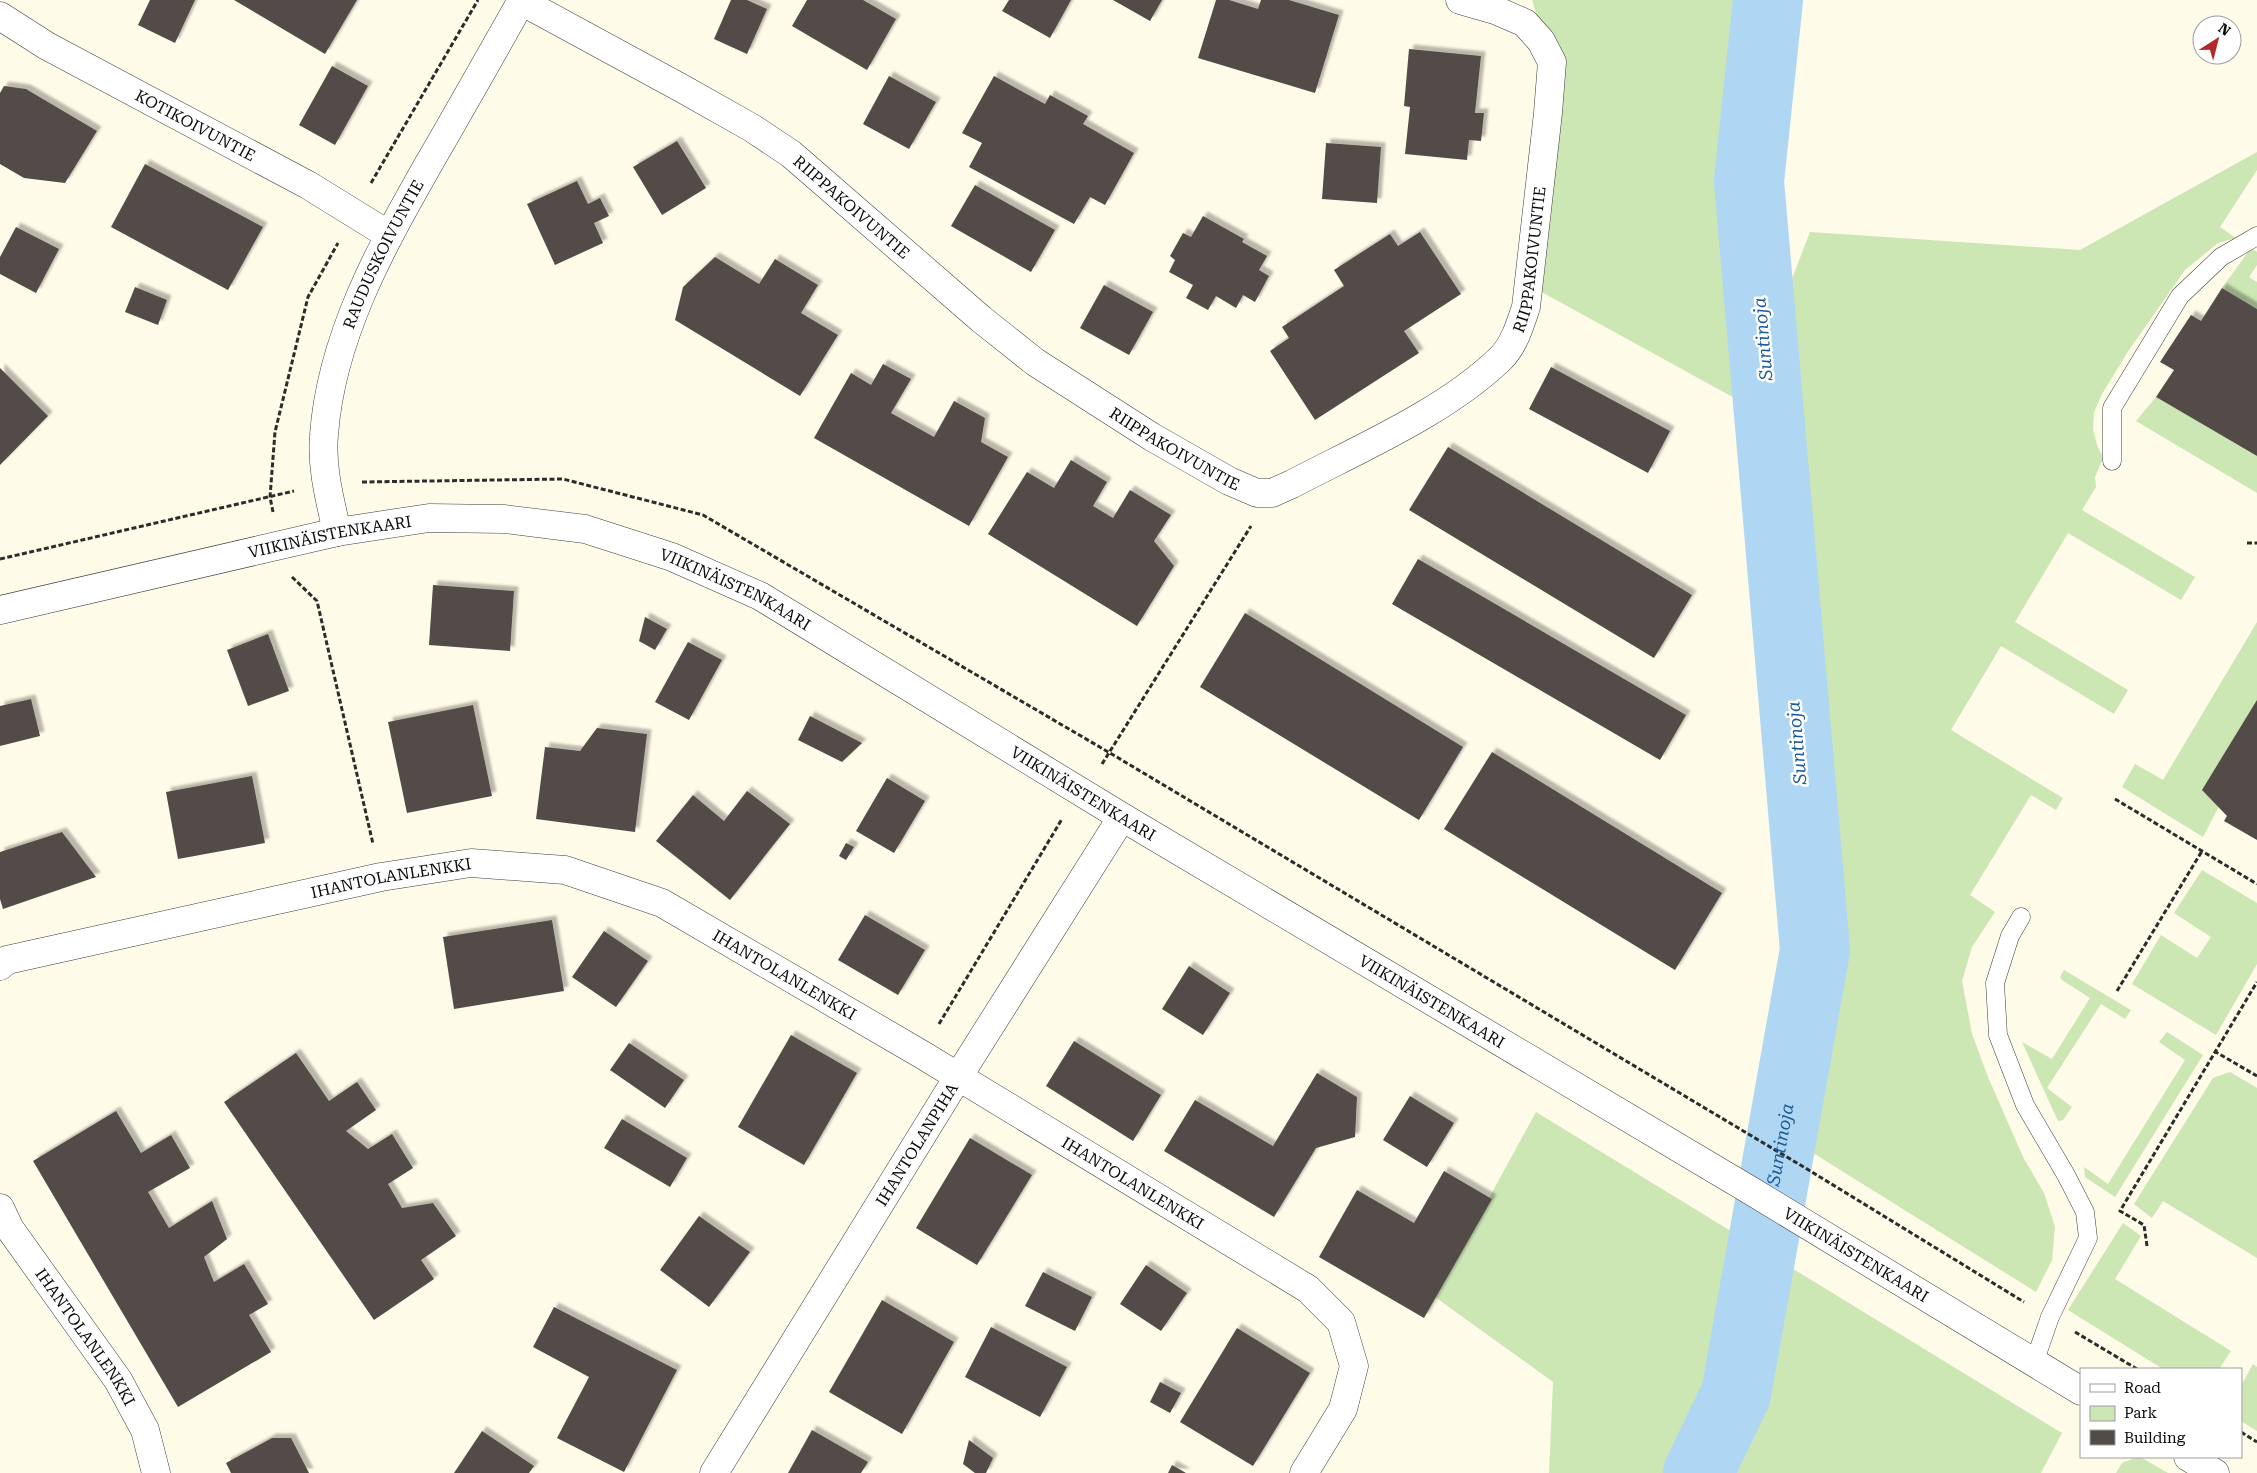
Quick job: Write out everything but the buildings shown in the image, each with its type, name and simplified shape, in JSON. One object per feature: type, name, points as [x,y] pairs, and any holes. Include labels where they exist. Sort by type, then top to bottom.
[{"type":"street","name":"RIIPPAKOIVUNTIE","points":[[522,1],[683,88],[752,128],[791,154],[981,319],[1035,362],[1152,436],[1229,481],[1257,493],[1272,493],[1433,410],[1502,357],[1515,337],[1526,307],[1552,62],[1541,41],[1525,23],[1495,10],[1460,0]]},
{"type":"street","name":"RAUDUSKOIVUNTIE","points":[[337,532],[326,482],[324,436],[331,382],[349,325],[389,235],[522,1]]},
{"type":"street","name":"KOTIKOIVUNTIE","points":[[0,16],[47,46],[308,185],[389,235]]},
{"type":"street","name":"VIIKINÄISTENKAARI","points":[[0,610],[337,532],[429,518],[504,519],[585,529],[672,557],[760,596],[1122,817],[1748,1189],[2080,1390]]},
{"type":"street","name":"IHANTOLANPIHA","points":[[714,1473],[958,1077],[1122,817]]},
{"type":"street","name":"IHANTOLANLENKKI","points":[[0,966],[8,960],[381,877],[471,863],[565,870],[662,903],[921,1054],[1308,1289],[1341,1322],[1354,1366],[1343,1410],[1304,1473]]},
{"type":"street","name":"IHANTOLANLENKKI","points":[[0,1208],[10,1229],[118,1380],[145,1430],[156,1473]]},
{"type":"street","points":[[2190,1458],[2215,1473]]},
{"type":"lane","points":[[2112,461],[2112,408],[2180,296],[2220,257],[2257,236]]},
{"type":"lane","points":[[2021,917],[2010,936],[1995,983],[1998,1035],[2025,1104],[2066,1175],[2084,1212],[2088,1238],[2050,1317],[2034,1363]]},
{"type":"path","points":[[921,1054],[1063,817],[1110,753],[1272,493]]},
{"type":"path","points":[[270,497],[279,545],[287,573],[318,601],[381,877]]},
{"type":"path","points":[[2247,543],[2257,543]]},
{"type":"path","points":[[2115,799],[2257,884]]},
{"type":"path","points":[[2117,991],[2202,851]]},
{"type":"path","points":[[2147,1246],[2144,1225],[2120,1211],[2257,982]]},
{"type":"path","points":[[2214,1051],[2257,1076]]},
{"type":"path","points":[[1760,1141],[2135,1368]]},
{"type":"path","points":[[2242,1433],[2257,1442]]},
{"type":"green space","points":[[1532,0],[1768,0],[1749,181],[1769,417],[1529,285],[1552,62]]},
{"type":"green space","points":[[2257,152],[2257,170],[2220,227],[2236,238],[2218,243],[2185,270],[2129,350],[2102,394],[2094,412],[2093,429],[2103,458],[2095,477],[2096,487],[2082,510],[2195,577],[2181,600],[2068,533],[2015,622],[2128,690],[2114,714],[2001,646],[1951,730],[2063,798],[2056,810],[2031,795],[1970,895],[1995,912],[1972,947],[1962,981],[1972,1034],[1988,1077],[2023,1157],[2044,1193],[2055,1227],[2052,1260],[2036,1292],[1813,1153],[1824,1069],[1836,945],[1790,284],[1810,232],[2080,250]]},
{"type":"green space","points":[[2251,248],[2257,252],[2257,265],[2249,277],[2257,282],[2257,309],[2222,288]]},
{"type":"green space","points":[[2156,397],[2257,456],[2257,493],[2136,421]]},
{"type":"green space","points":[[2257,622],[2257,700],[2219,806],[2203,837],[2122,787],[2135,764],[2163,780]]},
{"type":"green space","points":[[2202,870],[2257,903],[2257,964],[2216,1035],[2132,984],[2161,935],[2197,958],[2211,937],[2174,913]]},
{"type":"green space","points":[[2064,970],[2131,1010],[2125,1019],[2101,1004],[2047,1088],[2072,1107],[2063,1120],[2058,1121],[2022,1042],[2052,1059],[2090,998],[2062,980],[2060,977]]},
{"type":"green space","points":[[2167,1032],[2203,1055],[2115,1197],[2085,1177],[2084,1167],[2108,1184],[2185,1060],[2159,1042]]},
{"type":"green space","points":[[2230,1072],[2257,1088],[2257,1258],[2163,1201],[2152,1218],[2134,1204],[2213,1078]]},
{"type":"green space","points":[[1536,1112],[2062,1433],[2041,1473],[1549,1473],[1553,1382],[1435,1297]]},
{"type":"green space","points":[[2123,1223],[2141,1236],[2115,1279],[2231,1351],[2220,1368],[2161,1368],[2068,1310]]},
{"type":"green space","points":[[2253,1364],[2257,1367],[2257,1431],[2242,1422],[2242,1384]]},
{"type":"green space","points":[[2135,1458],[2142,1458],[2168,1473],[2116,1473],[2122,1463]]},
{"type":"waterway","name":"Suntinoja","points":[[1698,1473],[1736,1394],[1815,950],[1749,181],[1768,0]]}]
